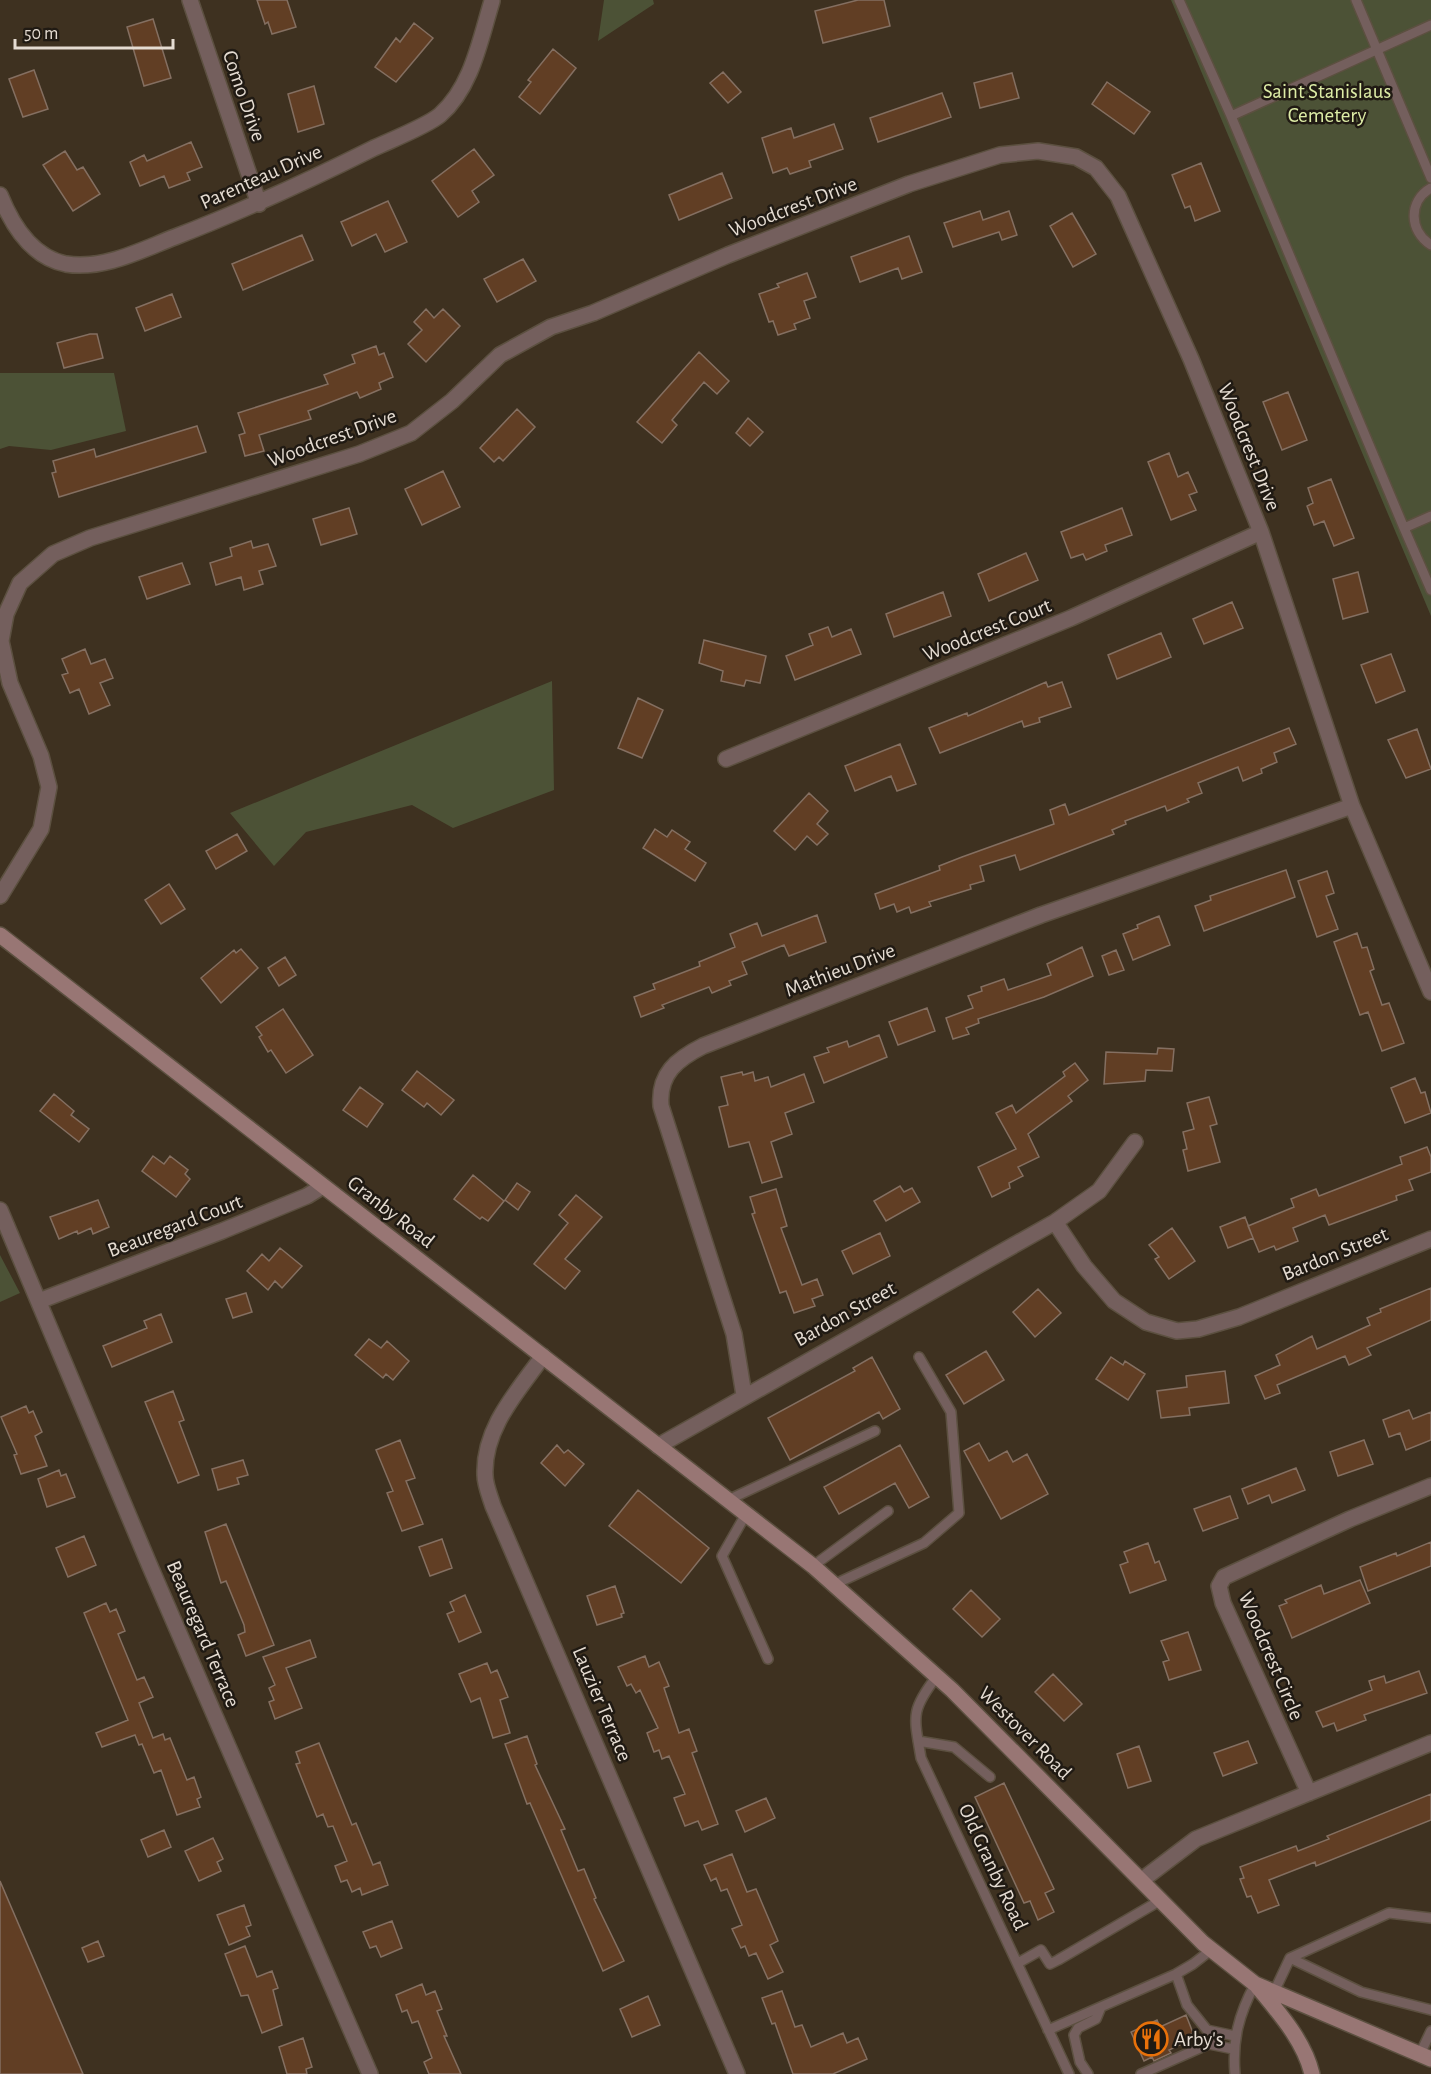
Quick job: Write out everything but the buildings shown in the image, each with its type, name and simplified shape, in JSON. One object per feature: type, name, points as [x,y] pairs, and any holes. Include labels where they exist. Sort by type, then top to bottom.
[{"type":"main road","name":"Granby Road","points":[[0,935],[751,1518]]},
{"type":"main road","name":"Westover Road","points":[[751,1518],[813,1566],[937,1676],[1211,1950],[1255,1983],[1426,2056]]},
{"type":"main road","name":"Westover Road","points":[[1255,1983],[1289,2027],[1310,2063],[1312,2074]]},
{"type":"street","name":"Como Drive","points":[[190,0],[259,204]]},
{"type":"street","name":"Parenteau Drive","points":[[0,195],[17,230],[29,243],[55,260],[84,265],[120,258],[259,204],[440,116],[468,78],[488,0]]},
{"type":"street","name":"Woodcrest Drive","points":[[0,896],[41,829],[49,787],[41,756],[10,683],[1,641],[6,614],[20,583],[53,554],[90,538],[349,457],[411,433],[452,401],[500,355],[551,327],[593,313],[728,255],[898,188],[1000,155],[1038,151],[1065,154],[1096,168],[1112,186],[1127,212],[1191,359],[1261,532],[1352,806],[1431,992]]},
{"type":"street","name":"Woodcrest Court","points":[[726,759],[1071,618],[1261,532]]},
{"type":"street","name":"Mathieu Drive","points":[[744,1395],[734,1334],[661,1106],[661,1091],[665,1077],[680,1058],[703,1046],[1041,915],[1352,806]]},
{"type":"street","name":"Bardon Street","points":[[658,1446],[744,1395],[1055,1222],[1099,1191],[1135,1142]]},
{"type":"street","name":"Beauregard Court","points":[[39,1301],[222,1231],[307,1196],[323,1186]]},
{"type":"street","name":"Beauregard Terrace","points":[[0,1210],[149,1564],[370,2074]]},
{"type":"street","name":"Bardon Street","points":[[1055,1222],[1084,1266],[1114,1301],[1146,1322],[1178,1331],[1198,1329],[1239,1317],[1431,1239]]},
{"type":"street","name":"Lauzier Terrace","points":[[543,1356],[507,1404],[494,1429],[487,1449],[485,1476],[490,1496],[737,2074]]},
{"type":"street","name":"Woodcrest Circle","points":[[1309,1793],[1223,1603],[1220,1586],[1224,1577],[1350,1519],[1431,1486]]},
{"type":"street","points":[[1142,1880],[1196,1839],[1431,1743]]},
{"type":"lane","points":[[1179,0],[1231,116],[1431,590]]},
{"type":"lane","points":[[1356,0],[1431,178]]},
{"type":"lane","points":[[1231,116],[1431,25]]},
{"type":"lane","points":[[1431,188],[1419,199],[1414,219],[1421,238],[1431,245]]},
{"type":"lane","points":[[1404,528],[1431,516]]},
{"type":"lane","points":[[833,1585],[924,1543],[959,1513],[951,1412],[919,1357]]},
{"type":"lane","points":[[728,1500],[875,1431]]},
{"type":"lane","points":[[813,1566],[888,1511]]},
{"type":"lane","points":[[751,1518],[722,1556],[768,1659]]},
{"type":"lane","name":"Old Granby Road","points":[[937,1676],[919,1700],[914,1719],[921,1758],[1069,2074]]},
{"type":"lane","points":[[918,1741],[954,1747],[990,1777]]},
{"type":"lane","points":[[1018,1963],[1041,1950],[1050,1964],[1161,1900]]},
{"type":"lane","points":[[1274,1992],[1290,1958],[1389,1913],[1431,1918]]},
{"type":"lane","points":[[1048,2030],[1176,1974],[1193,1965],[1211,1950]]},
{"type":"lane","points":[[1290,1958],[1361,1992],[1431,2010]]},
{"type":"lane","points":[[1176,1974],[1186,2005],[1207,2030],[1235,2036]]},
{"type":"lane","points":[[1235,2074],[1233,2049],[1235,2036],[1241,2010],[1255,1983]]},
{"type":"lane","points":[[1088,2074],[1080,2062],[1074,2035],[1078,2028],[1096,2019],[1101,2007]]},
{"type":"lane","points":[[1426,2056],[1431,2031]]},
{"type":"lane","points":[[1141,2074],[1209,2044],[1233,2049]]},
{"type":"green space","points":[[604,0],[653,0],[654,4],[598,41]]},
{"type":"green space","name":"Saint Stanislaus Cemetery","points":[[1171,0],[1431,0],[1431,616]]},
{"type":"green space","points":[[0,373],[114,373],[126,431],[51,450],[9,446],[0,449]]},
{"type":"green space","points":[[552,681],[554,790],[453,828],[412,805],[306,832],[274,866],[230,813]]},
{"type":"green space","points":[[0,1255],[20,1293],[0,1302]]},
{"type":"place","name":"Arby's","points":[[1151,2039]]}]
